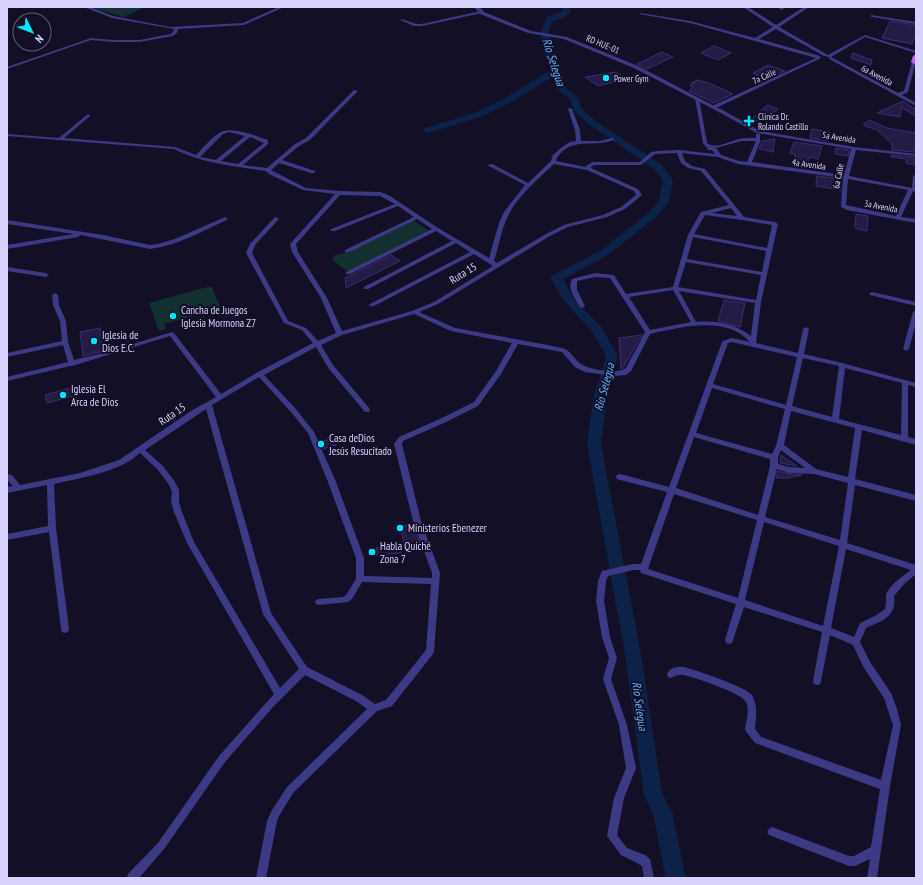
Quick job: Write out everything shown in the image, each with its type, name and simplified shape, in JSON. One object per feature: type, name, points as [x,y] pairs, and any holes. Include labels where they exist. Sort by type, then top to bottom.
[{"type":"street","points":[[86,7],[112,17],[166,28],[244,24],[282,7]]},
{"type":"street","points":[[445,7],[477,7]]},
{"type":"street","name":"RD HUE-01","points":[[477,7],[481,12],[537,34],[560,37],[636,67],[716,109]]},
{"type":"street","points":[[745,7],[824,57]]},
{"type":"street","points":[[755,40],[807,7]]},
{"type":"street","points":[[402,20],[415,25],[422,25],[481,12]]},
{"type":"street","points":[[641,14],[690,22],[824,57]]},
{"type":"street","points":[[872,16],[916,23]]},
{"type":"street","points":[[7,68],[91,39],[139,41],[172,35],[176,28]]},
{"type":"street","name":"7a Calle","points":[[716,109],[865,36],[916,52]]},
{"type":"street","name":"6a Avenida","points":[[824,57],[916,105]]},
{"type":"street","points":[[898,95],[906,92],[915,60]]},
{"type":"street","points":[[268,170],[297,145],[308,139],[356,91]]},
{"type":"street","points":[[697,98],[705,143],[713,148],[719,156]]},
{"type":"street","points":[[570,109],[578,127],[578,143]]},
{"type":"street","points":[[716,109],[759,132],[749,163]]},
{"type":"street","points":[[62,138],[88,115]]},
{"type":"street","points":[[197,157],[221,133],[229,131],[266,141],[266,143],[238,166]]},
{"type":"street","name":"5a Avenida","points":[[759,132],[854,148],[916,155]]},
{"type":"street","points":[[7,135],[62,138],[175,148],[197,157],[217,162],[268,170],[271,173],[305,189],[339,194],[381,194],[496,265]]},
{"type":"street","points":[[217,162],[248,135]]},
{"type":"street","points":[[491,261],[502,223],[507,212],[528,185],[553,162],[556,156],[564,148],[572,143],[599,142],[613,139]]},
{"type":"street","points":[[553,162],[588,169],[589,166],[600,163],[644,162],[655,152],[679,151],[700,153],[741,140],[757,139]]},
{"type":"street","name":"6a Calle","points":[[844,207],[842,205],[846,177],[854,148]]},
{"type":"street","points":[[679,151],[683,162],[690,167],[702,170],[742,218]]},
{"type":"street","name":"4a Avenida","points":[[700,153],[749,163],[846,177],[914,189]]},
{"type":"street","points":[[279,160],[313,172]]},
{"type":"street","points":[[490,165],[528,185]]},
{"type":"street","name":"Ruta 15","points":[[7,490],[110,467],[122,462],[208,404],[316,344],[340,334],[414,312],[436,303],[496,265],[548,235],[566,226],[605,216],[623,208],[639,195],[636,190],[588,169]]},
{"type":"street","points":[[898,218],[914,189],[916,176]]},
{"type":"street","points":[[339,194],[306,228],[293,244],[295,252],[324,298],[340,334]]},
{"type":"street","points":[[334,230],[399,204]]},
{"type":"street","points":[[694,323],[675,288],[691,235],[703,214],[732,206]]},
{"type":"street","name":"3a Avenida","points":[[844,207],[916,221]]},
{"type":"street","points":[[703,214],[742,218],[775,224],[758,302],[754,343]]},
{"type":"street","points":[[347,251],[417,217]]},
{"type":"street","points":[[7,222],[154,247],[177,240],[225,218]]},
{"type":"street","points":[[276,219],[252,246],[249,253],[286,322],[304,329],[316,344],[330,367],[367,410]]},
{"type":"street","points":[[348,273],[436,229]]},
{"type":"street","points":[[7,247],[84,234]]},
{"type":"street","points":[[691,235],[770,250]]},
{"type":"street","points":[[366,288],[456,240]]},
{"type":"street","points":[[372,304],[473,252]]},
{"type":"street","points":[[684,260],[764,274]]},
{"type":"street","points":[[7,269],[46,275]]},
{"type":"street","points":[[582,306],[572,285],[574,280],[595,275],[612,276],[648,332]]},
{"type":"street","points":[[624,296],[675,288],[758,302]]},
{"type":"street","points":[[872,294],[916,304]]},
{"type":"street","points":[[55,295],[56,305],[63,321],[65,342],[72,364]]},
{"type":"street","points":[[414,312],[453,330],[553,348],[564,352],[577,365],[587,370],[614,374],[624,373],[629,369],[648,332]]},
{"type":"street","points":[[906,348],[916,312]]},
{"type":"street","points":[[648,332],[707,322],[744,331],[754,343]]},
{"type":"street","points":[[729,640],[741,602],[774,461],[780,446],[790,408],[806,329]]},
{"type":"street","points":[[7,379],[72,364],[172,334],[220,397]]},
{"type":"street","points":[[872,878],[874,850],[884,786],[897,725],[888,696],[867,664],[856,642],[826,630],[644,571],[644,567],[725,342],[732,340],[754,343],[916,385]]},
{"type":"street","points":[[7,355],[65,342]]},
{"type":"street","points":[[261,878],[272,822],[275,813],[290,790],[374,708],[389,703],[430,651],[436,573],[418,521],[398,444],[401,439],[476,404],[516,342]]},
{"type":"street","points":[[835,420],[842,365]]},
{"type":"street","points":[[260,374],[294,410],[311,432],[360,558],[360,579],[351,594],[345,600],[319,602]]},
{"type":"street","points":[[904,439],[905,382]]},
{"type":"street","points":[[709,385],[916,442]]},
{"type":"street","points":[[208,404],[267,614],[304,670],[359,698],[374,708]]},
{"type":"street","points":[[817,681],[843,543],[859,427]]},
{"type":"street","points":[[691,434],[774,461],[788,470],[814,471],[916,498]]},
{"type":"street","points":[[780,446],[814,471]]},
{"type":"street","points":[[141,450],[160,467],[175,490],[176,502],[182,523],[191,543],[279,694]]},
{"type":"street","points":[[7,477],[13,480],[18,488]]},
{"type":"street","points":[[620,477],[672,490],[760,519],[843,543],[916,569]]},
{"type":"street","points":[[50,481],[52,528],[65,629]]},
{"type":"street","points":[[7,537],[52,528]]},
{"type":"street","points":[[644,567],[633,567],[605,573],[602,582],[600,601],[606,637],[613,658],[607,679],[623,725],[631,768],[619,798],[612,836],[624,852],[641,859],[646,863],[649,878]]},
{"type":"street","points":[[856,642],[863,626],[889,612],[892,602],[890,595],[895,586],[916,569]]},
{"type":"street","points":[[360,579],[436,581]]},
{"type":"street","points":[[132,878],[161,846],[222,759],[279,694],[304,670]]},
{"type":"street","points":[[672,674],[674,672],[682,671],[738,690],[747,697],[752,710],[750,730],[758,740],[884,786]]},
{"type":"street","points":[[772,832],[849,861],[856,861],[874,850]]},
{"type":"green space","points":[[89,7],[145,7],[124,17]]},
{"type":"green space","points":[[413,220],[429,231],[348,272],[332,260],[335,255],[342,254]]},
{"type":"green space","name":"Cancha de Juegos Iglesia Mormona Z7","points":[[211,286],[221,308],[164,324],[166,329],[159,331],[149,303]]},
{"type":"building","points":[[890,21],[916,25],[916,34],[912,44],[882,38]]},
{"type":"building","points":[[714,46],[731,53],[718,60],[701,53]]},
{"type":"building","points":[[662,52],[673,57],[647,69],[637,64]]},
{"type":"building","points":[[853,53],[872,60],[871,65],[851,58]]},
{"type":"building","points":[[768,65],[785,71],[767,79],[753,73]]},
{"type":"building","name":"Power Gym","points":[[616,72],[628,79],[598,86],[585,77]]},
{"type":"building","points":[[698,80],[709,83],[733,94],[714,103],[689,91],[693,87],[690,86],[694,84],[691,83]]},
{"type":"building","points":[[903,101],[916,110],[916,116],[902,108],[900,117],[877,113]]},
{"type":"building","points":[[767,105],[778,109],[767,119],[763,117],[751,124],[744,120],[749,117],[752,119]]},
{"type":"building","points":[[869,120],[887,128],[916,133],[915,152],[892,150],[892,144],[877,130],[863,125]]},
{"type":"building","points":[[812,129],[830,132],[829,141],[810,138]]},
{"type":"building","points":[[775,139],[773,152],[759,149],[762,141]]},
{"type":"building","points":[[794,142],[822,146],[818,159],[809,157],[807,168],[793,166],[795,154],[790,153]]},
{"type":"building","points":[[836,148],[849,150],[848,156],[835,154]]},
{"type":"building","points":[[891,155],[914,157],[914,165],[906,163],[907,159],[891,157]]},
{"type":"building","points":[[817,176],[841,179],[841,190],[816,186]]},
{"type":"building","points":[[856,214],[868,216],[867,231],[855,228]]},
{"type":"building","points":[[391,255],[400,261],[346,288],[345,278]]},
{"type":"building","points":[[724,300],[745,303],[740,327],[718,321]]},
{"type":"building","name":"Iglesia de Dios E.C.","points":[[100,328],[104,351],[83,356],[80,332]]},
{"type":"building","points":[[642,335],[623,368],[621,369],[619,338]]},
{"type":"building","name":"Iglesia El Arca de Dios","points":[[78,386],[80,394],[47,403],[45,395]]},
{"type":"building","points":[[333,438],[336,445],[323,449],[320,442]]},
{"type":"building","points":[[781,455],[797,466],[780,463]]},
{"type":"building","points":[[778,471],[802,475],[789,478],[776,478]]},
{"type":"building","name":"Ministerios Ebenezer","points":[[413,524],[420,543],[405,546],[400,527]]},
{"type":"building","points":[[401,546],[401,553],[376,555],[376,548]]},
{"type":"waterway","name":"Río Selegua","points":[[565,7],[567,12],[550,19],[544,33],[548,43],[552,63],[559,76],[562,89],[574,98],[578,110],[591,122],[658,167],[668,180],[664,202],[652,215],[604,253],[557,278],[565,295],[593,324],[612,356],[600,399],[594,444],[633,654],[653,795],[662,812],[676,878]]},
{"type":"waterway","points":[[428,130],[477,115],[505,102],[556,71]]},
{"type":"place","name":"Power Gym","points":[[606,78]]},
{"type":"place","name":"Clinica Dr. Rolando Castillo","points":[[749,121]]},
{"type":"place","name":"Cancha de Juegos Iglesia Mormona Z7","points":[[173,316]]},
{"type":"place","name":"Iglesia de Dios E.C.","points":[[94,341]]},
{"type":"place","name":"Iglesia El Arca de Dios","points":[[63,395]]},
{"type":"place","name":"Casa deDios Jesús Resucitado","points":[[321,444]]},
{"type":"place","name":"Ministerios Ebenezer","points":[[400,528]]},
{"type":"place","name":"Habla Quiché Zona 7","points":[[372,552]]}]
